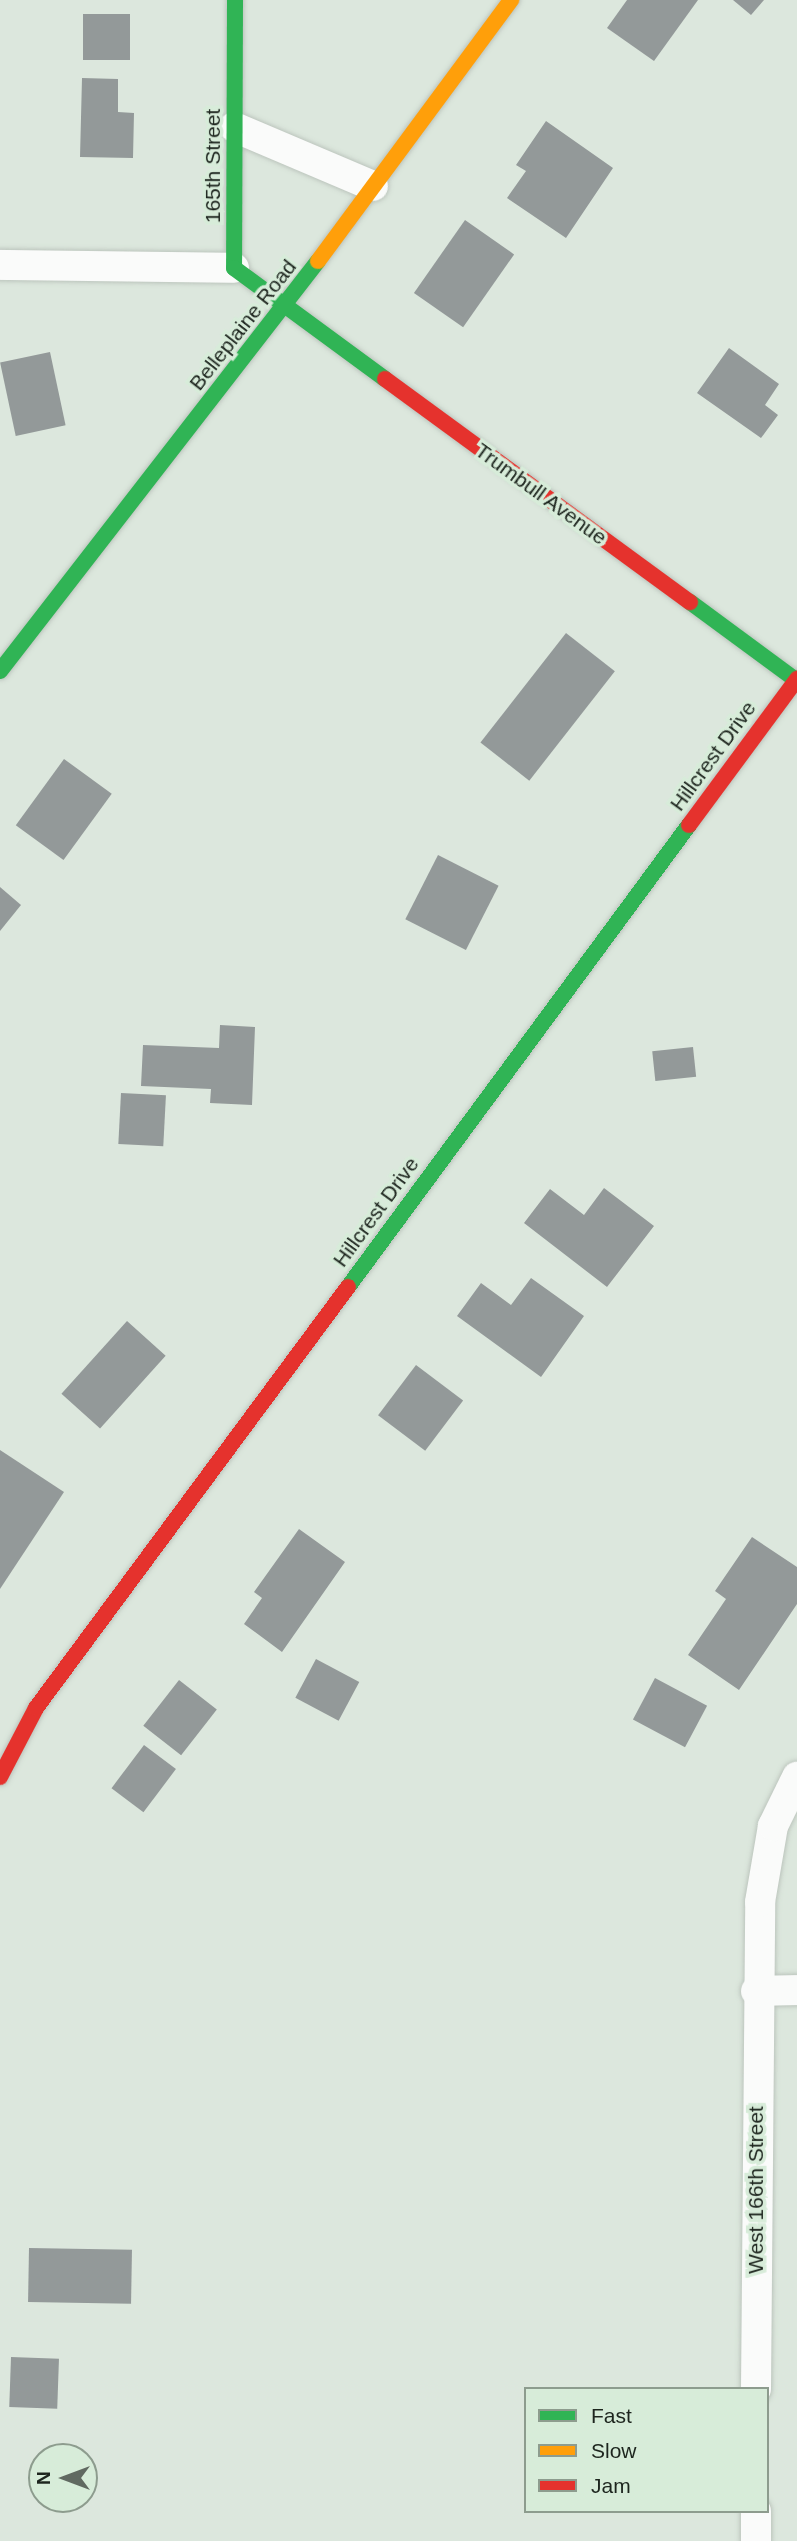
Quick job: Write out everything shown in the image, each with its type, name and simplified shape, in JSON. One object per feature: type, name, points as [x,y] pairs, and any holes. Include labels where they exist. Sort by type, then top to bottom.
[{"type":"street","name":"165th Street","points":[[234,268],[235,0]]},
{"type":"street","name":"Belleplaine Road","points":[[0,671],[284,307],[511,0]]},
{"type":"street","points":[[234,127],[373,186]]},
{"type":"street","points":[[0,265],[234,268],[284,307]]},
{"type":"street","name":"Trumbull Avenue","points":[[284,307],[796,680]]},
{"type":"street","name":"Hillcrest Drive","points":[[0,1777],[36,1708],[796,680]]},
{"type":"street","name":"West 166th Street","points":[[756,2387],[756,1991],[760,1902],[773,1826],[797,1777]]},
{"type":"street","points":[[756,1991],[797,1990]]},
{"type":"street","points":[[756,2513],[756,2541]]},
{"type":"building","points":[[627,0],[698,0],[654,61],[607,28]]},
{"type":"building","points":[[733,0],[764,0],[751,15]]},
{"type":"building","points":[[83,14],[130,14],[130,60],[83,60]]},
{"type":"building","points":[[82,78],[118,79],[118,112],[134,113],[133,158],[80,157]]},
{"type":"building","points":[[546,121],[613,168],[566,238],[507,198],[526,171],[516,165]]},
{"type":"building","points":[[465,220],[514,254],[463,327],[414,293]]},
{"type":"building","points":[[729,348],[779,384],[765,405],[778,415],[761,438],[697,393]]},
{"type":"building","points":[[50,352],[66,425],[16,436],[0,363]]},
{"type":"building","points":[[566,633],[615,671],[529,781],[480,743]]},
{"type":"building","points":[[64,759],[112,794],[64,860],[16,825]]},
{"type":"building","points":[[438,855],[499,886],[466,950],[405,919]]},
{"type":"building","points":[[0,887],[21,905],[0,931]]},
{"type":"building","points":[[220,1025],[255,1027],[252,1105],[210,1103],[211,1089],[141,1086],[143,1045],[219,1048]]},
{"type":"building","points":[[693,1047],[696,1077],[655,1081],[652,1051]]},
{"type":"building","points":[[121,1093],[166,1095],[163,1146],[118,1144]]},
{"type":"building","points":[[604,1188],[654,1226],[607,1287],[524,1223],[550,1189],[584,1215]]},
{"type":"building","points":[[531,1278],[584,1316],[541,1377],[457,1316],[481,1283],[511,1305]]},
{"type":"building","points":[[127,1321],[166,1356],[100,1429],[61,1394]]},
{"type":"building","points":[[416,1365],[463,1401],[425,1451],[378,1415]]},
{"type":"building","points":[[0,1450],[64,1492],[0,1589]]},
{"type":"building","points":[[299,1529],[345,1562],[282,1652],[244,1624],[262,1598],[254,1592]]},
{"type":"building","points":[[752,1537],[797,1567],[797,1604],[739,1690],[688,1655],[726,1599],[715,1591]]},
{"type":"building","points":[[316,1659],[359,1682],[339,1721],[295,1698]]},
{"type":"building","points":[[655,1678],[707,1706],[685,1747],[633,1719]]},
{"type":"building","points":[[179,1680],[217,1710],[181,1755],[143,1726]]},
{"type":"building","points":[[144,1745],[176,1769],[143,1812],[112,1788]]},
{"type":"building","points":[[29,2248],[132,2250],[131,2304],[28,2302]]},
{"type":"building","points":[[11,2357],[59,2359],[57,2409],[9,2407]]},
{"type":"traffic: fast","points":[[235,0],[234,268],[385,379]]},
{"type":"traffic: fast","points":[[0,671],[318,261]]},
{"type":"traffic: fast","points":[[690,602],[797,681]]},
{"type":"traffic: fast","points":[[348,1287],[689,825]]},
{"type":"traffic: slow","points":[[318,261],[511,0]]},
{"type":"traffic: jam","points":[[385,379],[690,602]]},
{"type":"traffic: jam","points":[[689,825],[797,679]]},
{"type":"traffic: jam","points":[[0,1777],[36,1708],[348,1287]]}]
